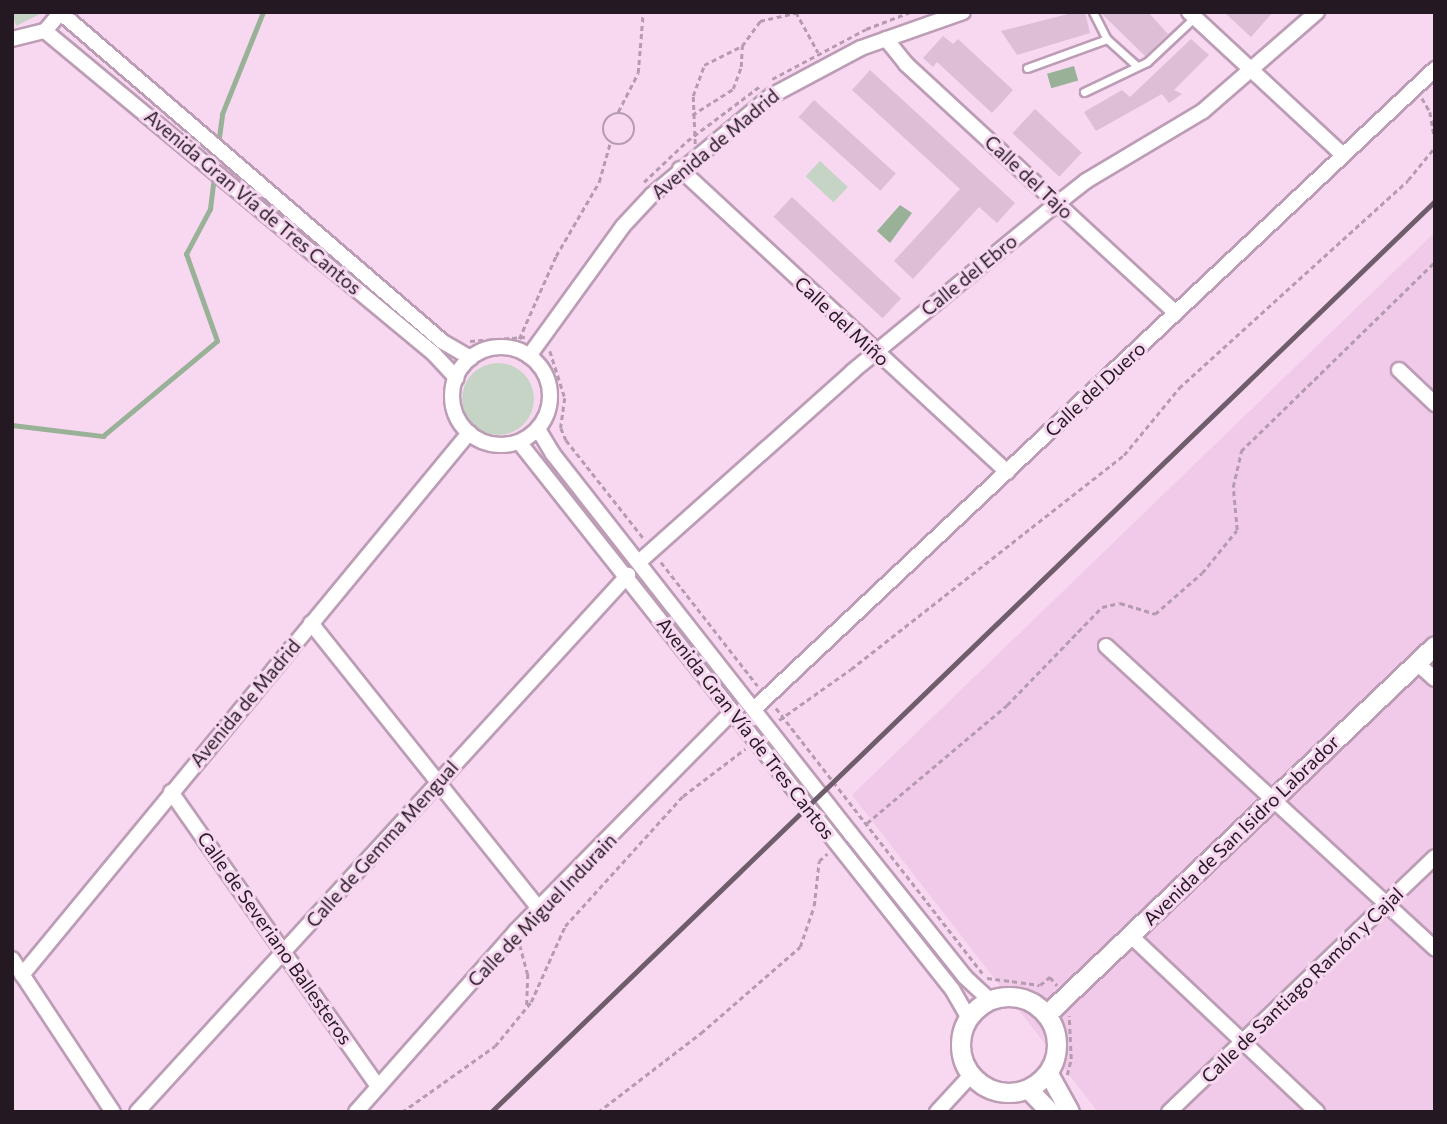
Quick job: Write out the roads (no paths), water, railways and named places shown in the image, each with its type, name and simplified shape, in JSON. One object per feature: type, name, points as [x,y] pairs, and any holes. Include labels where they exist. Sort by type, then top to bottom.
[{"type":"street","name":"Avenida de Madrid","points":[[529,356],[623,226],[698,154],[798,78],[886,39],[963,12]]},
{"type":"street","name":"Calle del Ebro","points":[[639,562],[876,351],[1058,203],[1203,111],[1317,12]]},
{"type":"street","points":[[12,39],[45,31],[61,13]]},
{"type":"street","name":"Avenida Gran Vía de Tres Cantos","points":[[61,13],[256,178],[443,342],[471,358]]},
{"type":"street","points":[[1192,15],[1343,155]]},
{"type":"street","name":"Avenida Gran Vía de Tres Cantos","points":[[45,31],[434,354],[456,378]]},
{"type":"street","name":"Calle del Tajo","points":[[886,39],[906,64],[1176,313]]},
{"type":"street","name":"Calle del Duero","points":[[754,709],[1435,69]]},
{"type":"street","name":"Calle del Miño","points":[[680,169],[1007,472]]},
{"type":"street","points":[[498,347],[529,356],[545,375],[550,388],[546,417],[538,429],[519,442],[492,444],[469,433],[454,407],[456,378],[471,358],[498,347]]},
{"type":"street","points":[[1399,370],[1435,404]]},
{"type":"street","name":"Avenida Gran Vía de Tres Cantos","points":[[538,429],[851,834],[965,977],[990,1000]]},
{"type":"street","name":"Avenida de Madrid","points":[[22,975],[469,433]]},
{"type":"street","name":"Avenida Gran Vía de Tres Cantos","points":[[519,442],[628,575],[732,712],[952,989],[969,1018]]},
{"type":"street","name":"Calle de Gemma Mengual","points":[[137,1112],[628,575]]},
{"type":"street","points":[[312,623],[539,909]]},
{"type":"street","points":[[1106,646],[1435,949]]},
{"type":"street","name":"Avenida de San Isidro Labrador","points":[[1048,1015],[1435,646]]},
{"type":"street","points":[[1417,663],[1435,679]]},
{"type":"street","name":"Calle de Miguel Indurain","points":[[356,1112],[516,931],[732,712]]},
{"type":"street","name":"Calle de Severiano Ballesteros","points":[[171,792],[378,1086]]},
{"type":"street","name":"Calle de Santiago Ramón y Cajal","points":[[1169,1112],[1435,857]]},
{"type":"street","points":[[1131,936],[1317,1112]]},
{"type":"street","points":[[12,959],[113,1112]]},
{"type":"street","points":[[1021,998],[1048,1015],[1058,1044],[1049,1074],[1029,1090],[998,1092],[971,1075],[961,1047],[969,1018],[990,1000],[1021,998]]},
{"type":"street","points":[[1049,1074],[1070,1112]]},
{"type":"street","points":[[937,1112],[971,1075]]},
{"type":"street","points":[[1029,1090],[1050,1112]]},
{"type":"lane","points":[[1093,12],[1107,39],[1136,65]]},
{"type":"lane","points":[[1084,92],[1160,53],[1192,15]]},
{"type":"lane","points":[[1027,68],[1107,39]]},
{"type":"waterway","points":[[218,144],[222,114],[263,12]]},
{"type":"waterway","points":[[12,425],[103,436],[217,341],[186,254],[210,209],[214,177]]},
{"type":"railway","points":[[491,1112],[1435,201]]}]
